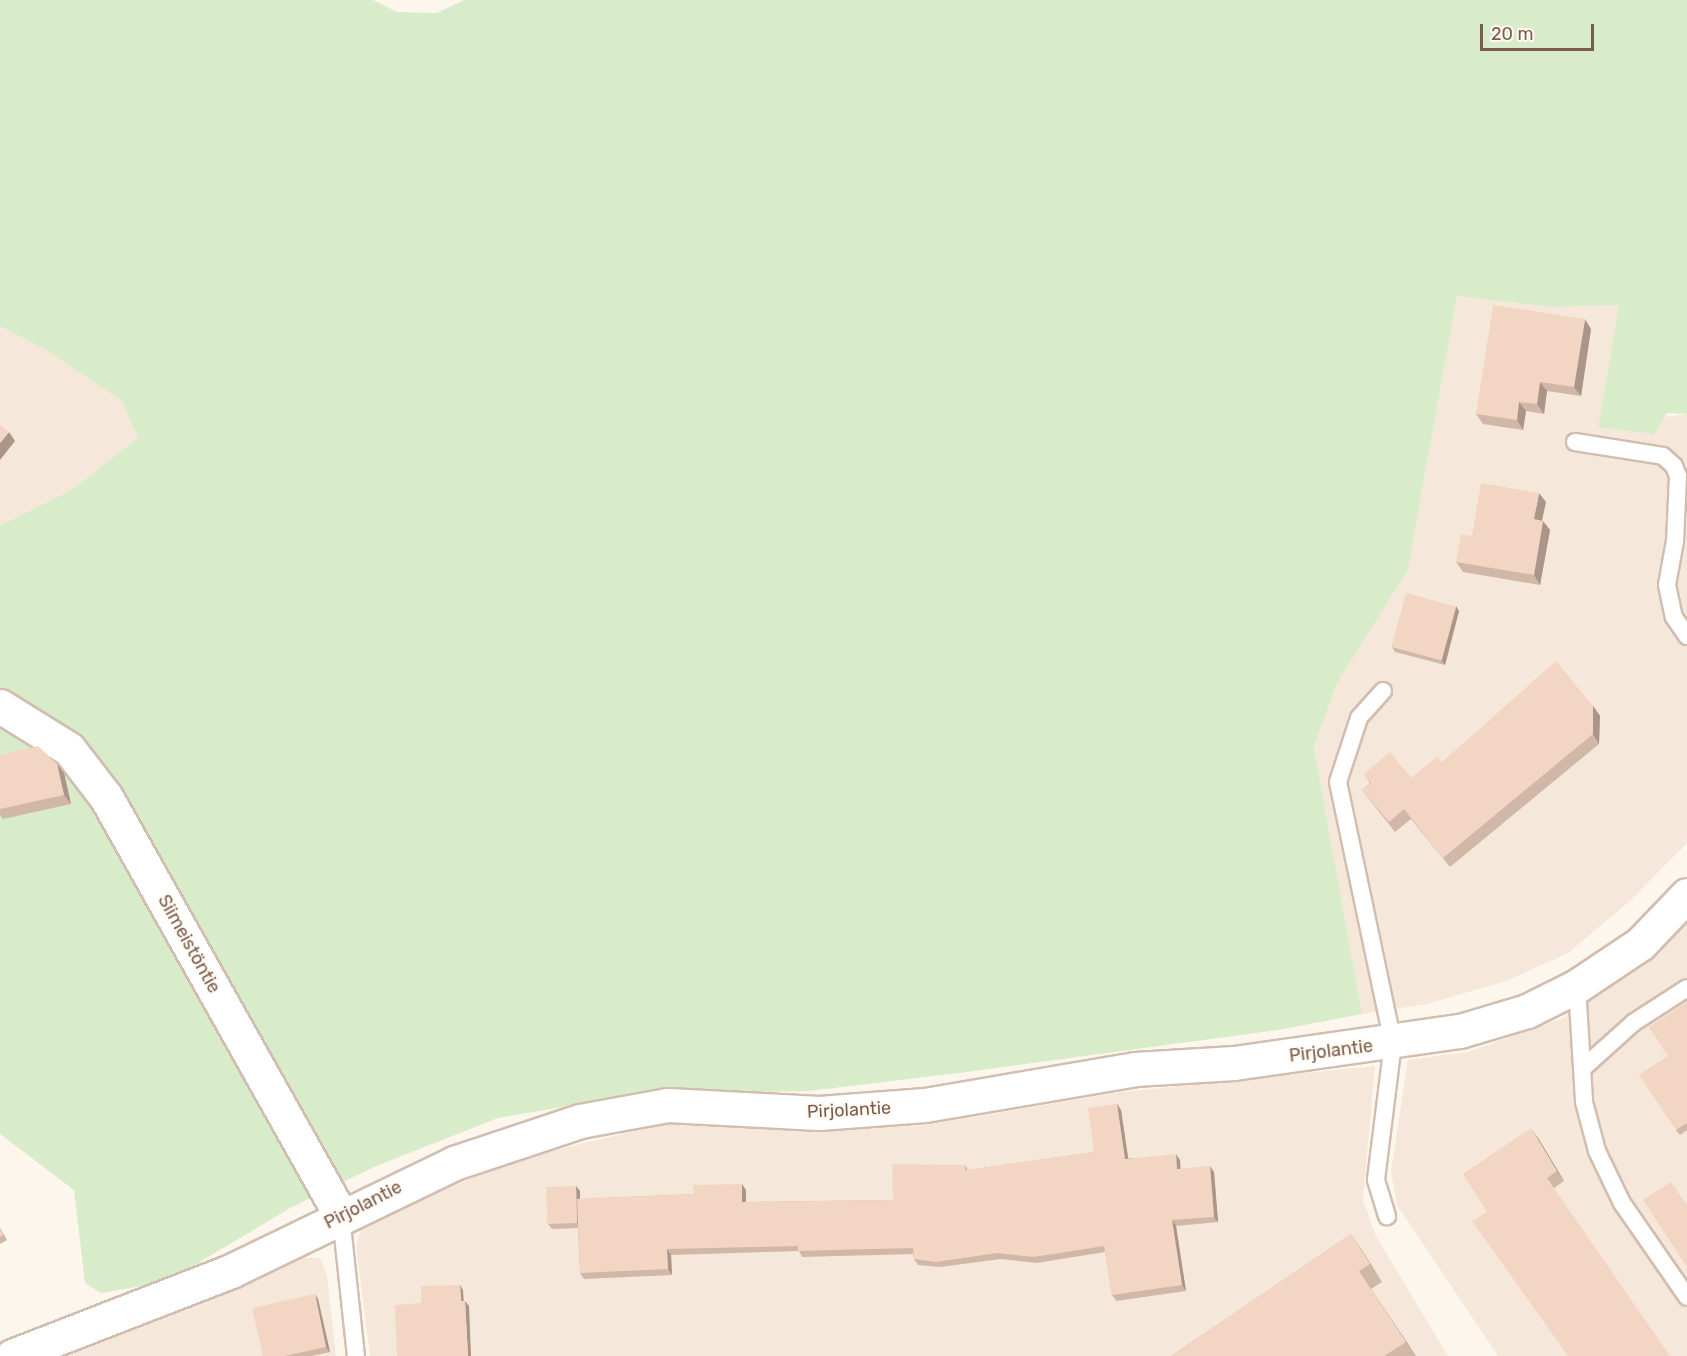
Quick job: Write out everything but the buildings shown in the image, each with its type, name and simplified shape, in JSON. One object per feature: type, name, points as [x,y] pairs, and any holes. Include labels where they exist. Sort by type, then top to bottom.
[{"type":"street","name":"Siimeistöntie","points":[[0,706],[69,749],[106,797],[341,1216]]},
{"type":"street","name":"Pirjolantie","points":[[12,1356],[231,1271],[454,1163],[643,1107],[819,1113],[903,1107],[1135,1069],[1393,1043],[1497,1022],[1577,986],[1640,944],[1687,895]]},
{"type":"lane","points":[[1575,442],[1663,456],[1674,466],[1678,476],[1675,541],[1667,585],[1674,617],[1687,636]]},
{"type":"lane","points":[[1383,691],[1359,718],[1338,782],[1393,1043],[1377,1180],[1387,1216]]},
{"type":"lane","points":[[1577,986],[1584,1102],[1597,1151],[1622,1203],[1687,1297]]},
{"type":"lane","points":[[1582,1069],[1633,1023],[1687,987]]},
{"type":"lane","points":[[341,1216],[356,1356]]},
{"type":"shaded area","points":[[0,295],[159,426],[0,580]]},
{"type":"shaded area","points":[[1457,296],[1551,307],[1620,305],[1598,426],[1687,414],[1687,843],[1630,901],[1568,953],[1506,981],[1427,1004],[1362,1014],[1314,747],[1337,683],[1408,570]]},
{"type":"shaded area","points":[[1687,919],[1687,1356],[1498,1356],[1397,1205],[1391,1171],[1408,1060],[1468,1052],[1563,1018],[1649,958]]},
{"type":"shaded area","points":[[1375,1066],[1363,1200],[1376,1236],[1448,1356],[370,1356],[356,1246],[363,1223],[518,1159],[665,1124],[800,1129],[920,1126],[1122,1092]]},
{"type":"shaded area","points":[[302,1258],[320,1258],[327,1276],[336,1356],[47,1356]]},
{"type":"green space","points":[[0,0],[373,0],[397,12],[437,13],[464,0],[1687,0],[1687,414],[1667,413],[1654,434],[1598,427],[1619,305],[1551,307],[1457,296],[1408,570],[1337,683],[1314,747],[1362,1014],[1278,1030],[959,1073],[809,1091],[640,1094],[498,1118],[374,1167],[292,1207],[166,1282],[101,1293],[85,1283],[74,1190],[0,1134],[0,526],[72,490],[138,438],[122,401],[43,348],[0,326]]}]
